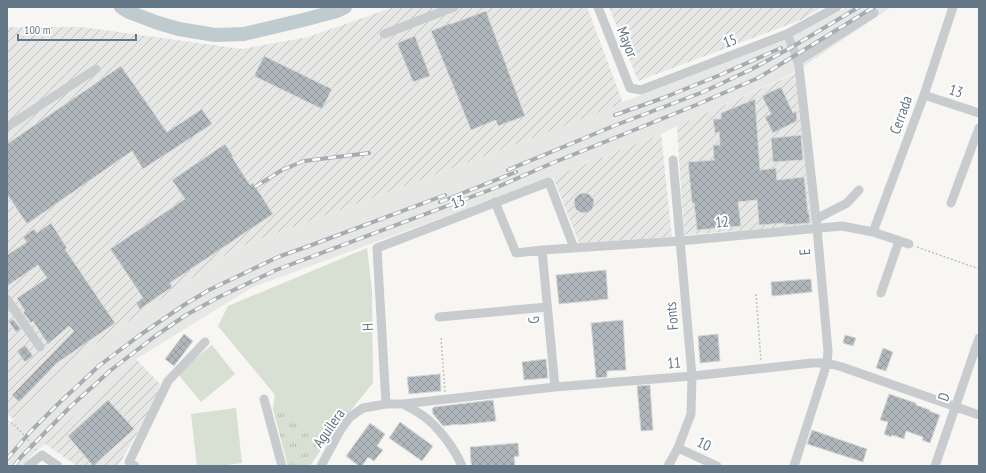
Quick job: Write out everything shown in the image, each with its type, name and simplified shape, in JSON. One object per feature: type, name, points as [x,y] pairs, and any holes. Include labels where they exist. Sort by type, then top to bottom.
[{"type":"street","points":[[384,34],[454,7]]},
{"type":"street","name":"Mayor","points":[[598,7],[630,88]]},
{"type":"street","name":"15","points":[[630,88],[641,90],[787,34],[836,7]]},
{"type":"street","name":"Cerrada","points":[[873,232],[924,95],[953,7]]},
{"type":"street","points":[[798,61],[874,13]]},
{"type":"street","name":"E","points":[[787,34],[800,67],[828,351],[827,363],[794,466]]},
{"type":"street","points":[[7,127],[96,69]]},
{"type":"street","name":"13","points":[[924,95],[979,113]]},
{"type":"street","points":[[951,203],[979,128]]},
{"type":"street","name":"Fonts","points":[[668,466],[678,448],[691,414],[692,376],[673,160]]},
{"type":"street","name":"13","points":[[377,248],[549,182],[574,248]]},
{"type":"street","points":[[816,223],[847,202],[859,190]]},
{"type":"street","name":"12","points":[[495,202],[516,253],[680,240],[816,223],[873,232],[909,244]]},
{"type":"street","points":[[881,293],[899,241]]},
{"type":"street","name":"H","points":[[377,248],[386,404]]},
{"type":"street","name":"G","points":[[542,250],[554,387]]},
{"type":"street","points":[[7,299],[40,347]]},
{"type":"street","points":[[439,317],[547,307]]},
{"type":"street","name":"D","points":[[935,466],[979,338]]},
{"type":"street","points":[[135,466],[130,462],[168,381],[206,342]]},
{"type":"street","name":"11","points":[[363,408],[386,404],[403,404],[554,387],[692,376],[812,363],[827,363],[979,415]]},
{"type":"street","points":[[264,399],[282,466]]},
{"type":"street","points":[[403,404],[423,415],[438,429],[459,458],[462,466]]},
{"type":"street","name":"Aguilera","points":[[321,466],[341,429],[350,417],[363,408]]},
{"type":"street","name":"10","points":[[678,448],[717,466]]},
{"type":"street","points":[[28,466],[42,455],[58,466]]},
{"type":"path","points":[[909,244],[979,269]]},
{"type":"path","points":[[756,294],[762,368]]},
{"type":"path","points":[[441,338],[445,399]]},
{"type":"path","points":[[7,421],[18,428],[42,455]]},
{"type":"shaded area","points":[[394,7],[587,7],[623,103],[475,160],[234,249],[84,352],[14,419],[7,414],[7,27],[82,27],[242,49],[308,37]]},
{"type":"shaded area","points":[[609,7],[822,7],[803,19],[638,81]]},
{"type":"shaded area","points":[[847,7],[891,7],[794,73],[661,134],[553,177],[253,287],[128,364],[31,456],[23,466],[7,466],[7,426],[46,387],[84,352],[234,249],[475,160],[785,39]]},
{"type":"shaded area","points":[[796,73],[812,225],[684,235],[677,126]]},
{"type":"shaded area","points":[[661,134],[672,237],[579,243],[553,177]]},
{"type":"shaded area","points":[[136,359],[160,384],[154,405],[118,466],[77,466],[45,444],[128,364]]},
{"type":"green space","points":[[367,248],[372,291],[373,383],[333,432],[300,425],[218,326],[228,306]]},
{"type":"green space","points":[[212,345],[235,374],[201,402],[177,373]]},
{"type":"green space","points":[[275,394],[300,425],[333,432],[310,466],[288,466],[273,409]]},
{"type":"green space","points":[[236,408],[242,463],[220,466],[197,466],[191,414]]},
{"type":"building","points":[[486,11],[525,116],[498,126],[496,120],[471,130],[431,31]]},
{"type":"building","points":[[415,36],[430,76],[413,82],[397,43]]},
{"type":"building","points":[[264,56],[332,89],[322,109],[254,76]]},
{"type":"building","points":[[121,66],[167,132],[202,109],[212,124],[143,169],[132,151],[27,224],[7,194],[7,144]]},
{"type":"building","points":[[781,87],[793,113],[796,111],[797,121],[773,133],[765,117],[771,114],[762,96]]},
{"type":"building","points":[[755,99],[760,170],[776,168],[777,180],[804,177],[810,223],[759,225],[757,200],[738,202],[741,226],[697,230],[694,203],[692,203],[688,162],[714,160],[713,145],[720,145],[719,132],[715,133],[713,119],[721,119],[721,113]]},
{"type":"building","points":[[801,135],[803,160],[773,162],[771,138]]},
{"type":"building","points":[[225,144],[250,185],[253,183],[273,214],[170,283],[172,287],[140,309],[136,303],[143,298],[110,249],[185,199],[172,180]]},
{"type":"building","points":[[584,193],[591,196],[594,203],[591,210],[584,213],[577,210],[574,203],[577,196]]},
{"type":"building","points":[[51,223],[67,248],[65,249],[115,323],[57,363],[19,402],[12,395],[74,331],[69,326],[48,344],[33,321],[31,323],[23,312],[25,311],[17,298],[47,278],[38,265],[7,286],[7,255],[27,242],[23,237],[34,229],[37,233]]},
{"type":"building","points":[[606,270],[608,299],[559,304],[556,275]]},
{"type":"building","points":[[811,279],[812,292],[772,296],[771,282]]},
{"type":"building","points":[[13,319],[21,329],[16,332],[9,322]]},
{"type":"building","points":[[623,320],[626,370],[607,371],[607,377],[596,378],[591,323]]},
{"type":"building","points":[[184,334],[193,341],[174,366],[165,359]]},
{"type":"building","points":[[718,334],[720,361],[700,363],[698,336]]},
{"type":"building","points":[[845,335],[856,338],[853,346],[843,343]]},
{"type":"building","points":[[25,345],[33,356],[25,362],[17,351]]},
{"type":"building","points":[[883,348],[893,352],[886,371],[876,368]]},
{"type":"building","points":[[546,359],[548,378],[524,380],[522,362]]},
{"type":"building","points":[[440,374],[441,391],[409,394],[407,377]]},
{"type":"building","points":[[650,385],[653,430],[641,431],[637,386]]},
{"type":"building","points":[[889,394],[916,403],[916,405],[940,415],[930,443],[922,440],[923,437],[906,431],[904,439],[892,435],[891,437],[884,434],[888,422],[880,420]]},
{"type":"building","points":[[108,400],[134,429],[93,466],[68,436]]},
{"type":"building","points":[[493,400],[496,421],[443,426],[433,414],[432,409],[434,407]]},
{"type":"building","points":[[400,422],[433,446],[422,461],[389,438]]},
{"type":"building","points":[[370,423],[385,434],[377,446],[383,450],[374,461],[368,457],[362,466],[359,466],[346,456]]},
{"type":"building","points":[[812,430],[867,449],[863,462],[807,444]]},
{"type":"building","points":[[518,443],[519,456],[514,457],[515,466],[472,466],[470,447]]},
{"type":"waterway","points":[[121,7],[129,12],[158,23],[179,29],[215,35],[244,34],[337,11],[345,7]]},
{"type":"railway","points":[[508,170],[616,125],[703,92],[752,69],[859,7]]},
{"type":"railway","points":[[14,466],[71,406],[111,370],[186,315],[219,297],[276,270],[495,188],[758,78],[874,7]]},
{"type":"railway","points":[[615,115],[663,98],[720,75],[781,48]]},
{"type":"railway","points":[[255,187],[282,170],[304,161],[369,153]]},
{"type":"railway","points":[[440,202],[516,172]]},
{"type":"railway","points":[[7,459],[31,431],[100,365],[184,305],[209,290],[278,257],[445,195]]}]
